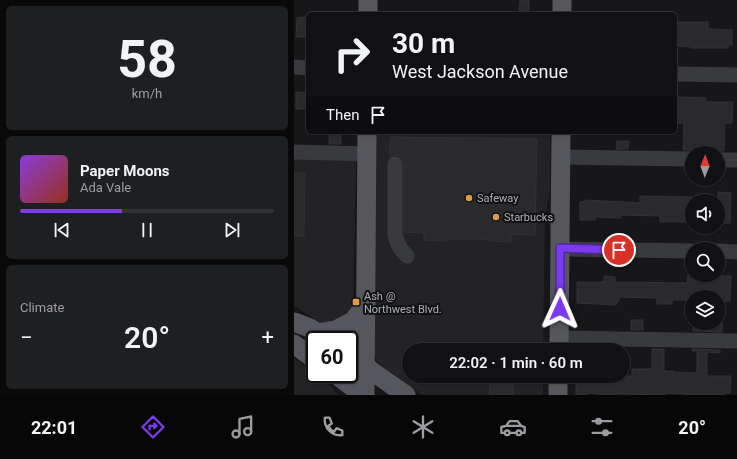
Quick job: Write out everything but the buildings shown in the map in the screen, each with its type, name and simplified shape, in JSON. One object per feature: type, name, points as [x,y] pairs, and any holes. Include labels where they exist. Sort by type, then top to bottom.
[{"type":"main road","points":[[368,0],[368,12]]},
{"type":"main road","points":[[562,0],[562,12]]},
{"type":"main road","points":[[364,395],[366,367],[367,134]]},
{"type":"main road","points":[[559,343],[561,134]]},
{"type":"main road","points":[[334,331],[353,321],[366,304]]},
{"type":"main road","points":[[294,322],[314,331]]},
{"type":"main road","points":[[294,344],[306,353]]},
{"type":"main road","points":[[358,361],[406,395]]},
{"type":"main road","points":[[333,383],[342,395]]},
{"type":"main road","points":[[347,383],[364,395]]},
{"type":"main road","points":[[558,383],[558,395]]},
{"type":"street","points":[[294,67],[306,68]]},
{"type":"street","points":[[677,74],[737,75]]},
{"type":"street","points":[[294,152],[367,154]]},
{"type":"street","points":[[561,157],[685,160]]},
{"type":"street","points":[[725,160],[737,160]]},
{"type":"street","points":[[395,164],[395,236],[400,248],[407,256]]},
{"type":"street","points":[[560,248],[685,251]]},
{"type":"street","points":[[725,251],[737,252]]},
{"type":"street","points":[[618,343],[737,341]]},
{"type":"shaded area","points":[[374,134],[550,134],[550,192],[545,216],[543,343],[402,343],[402,380],[377,362],[374,354]]},
{"type":"shaded area","points":[[294,159],[356,161],[353,304],[347,317],[326,325],[320,323],[294,305]]},
{"type":"shaded area","points":[[294,358],[306,367],[306,383],[327,383],[338,395],[294,395]]},
{"type":"shaded area","points":[[406,383],[543,383],[543,395],[422,395]]},
{"type":"place","name":"Safeway","points":[[469,198]]},
{"type":"place","name":"Starbucks","points":[[496,217]]},
{"type":"place","name":"Ash @ Northwest Blvd.","points":[[356,302]]},
{"type":"route","points":[[560,309],[560,248],[619,250]]}]
